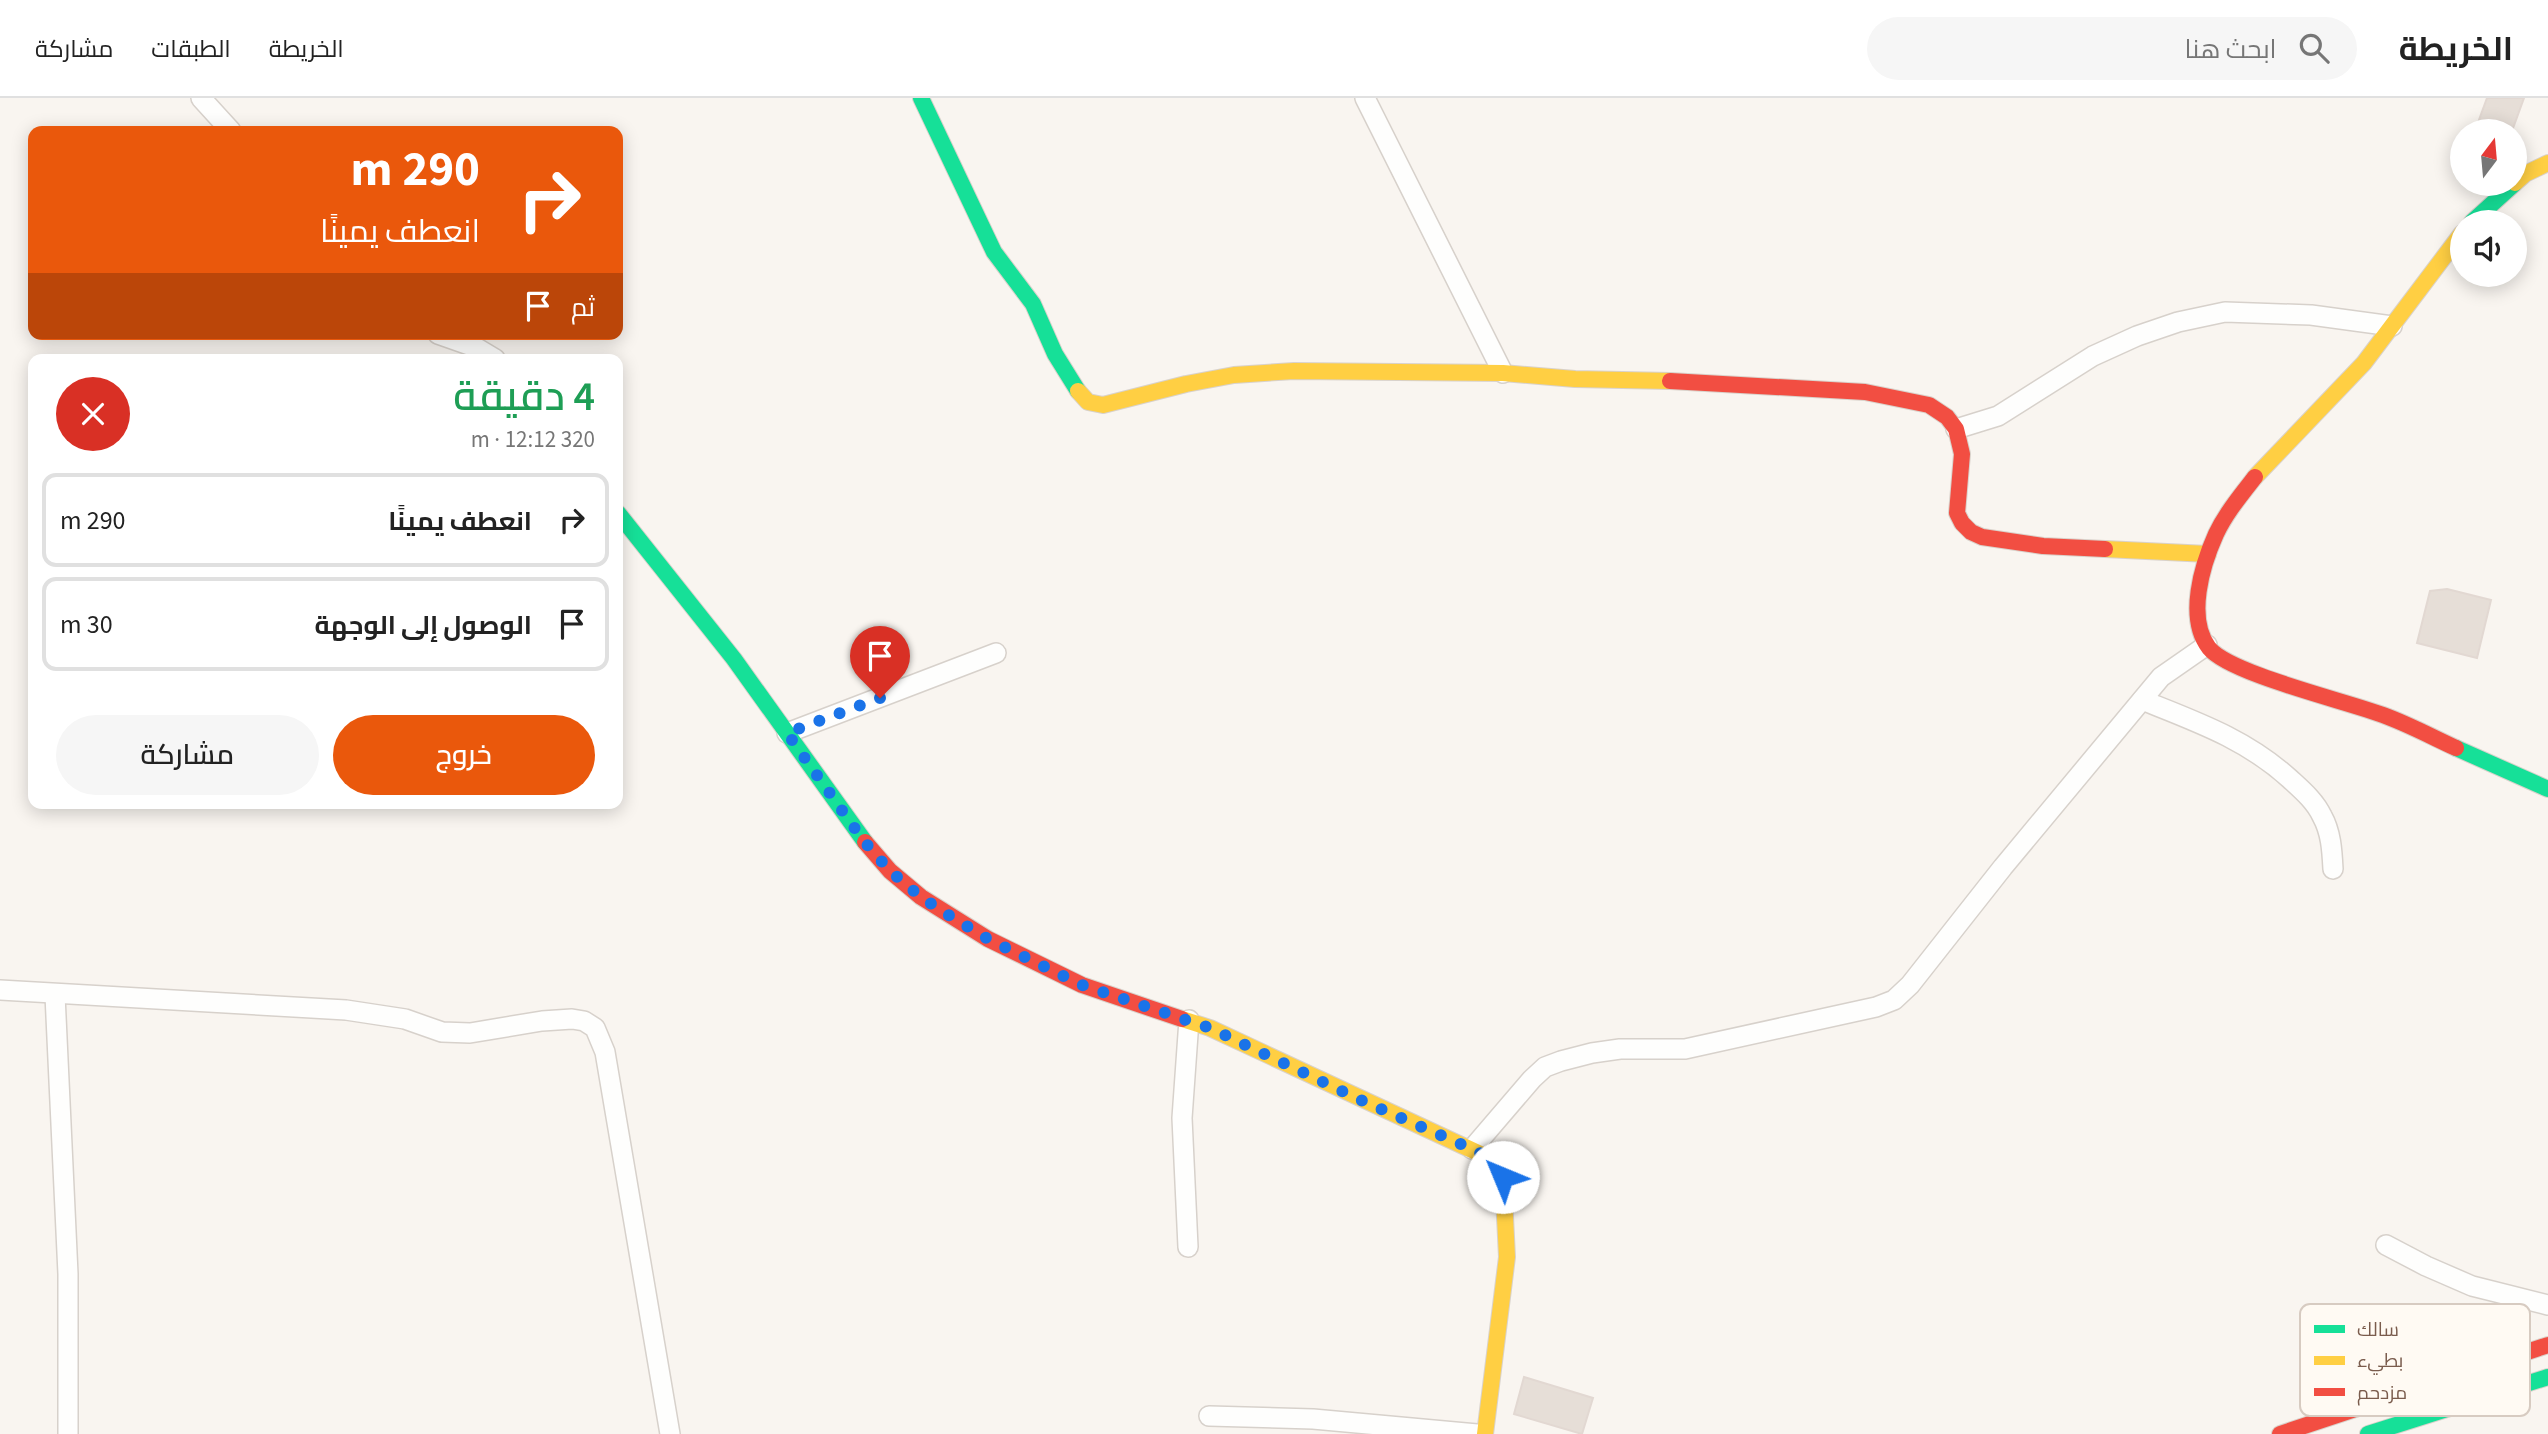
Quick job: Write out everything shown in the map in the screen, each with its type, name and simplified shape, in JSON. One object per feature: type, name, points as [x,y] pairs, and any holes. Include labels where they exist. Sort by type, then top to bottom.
[{"type":"main road","points":[[921,98],[994,252],[1032,304],[1060,364],[1072,384],[1088,402],[1103,405],[1210,379],[1294,371],[1503,373],[1576,379],[1677,381],[1866,392],[1929,405],[1947,417],[1956,429],[1962,454],[1957,513],[1971,532],[1982,537],[2052,547],[2208,554]]},
{"type":"main road","points":[[2527,173],[2548,163]]},
{"type":"main road","points":[[2485,210],[2500,196]]},
{"type":"main road","points":[[2450,247],[2365,362],[2255,477],[2230,508],[2208,554],[2201,578],[2198,619],[2207,645],[2216,655],[2264,677],[2385,716],[2548,789]]},
{"type":"main road","points":[[623,519],[734,659],[863,840],[890,871],[921,897],[988,939],[1082,985],[1189,1020],[1489,1158],[1503,1177],[1507,1257],[1485,1434]]},
{"type":"main road","points":[[2530,1351],[2548,1345]]},
{"type":"main road","points":[[2530,1383],[2548,1377]]},
{"type":"main road","points":[[2280,1434],[2334,1416]]},
{"type":"main road","points":[[2368,1434],[2425,1416]]},
{"type":"street","points":[[1365,98],[1503,373]]},
{"type":"street","points":[[208,99],[227,126]]},
{"type":"street","points":[[1956,429],[1998,416],[2093,356],[2137,336],[2178,322],[2225,312],[2311,314],[2392,326]]},
{"type":"street","points":[[456,340],[475,346],[487,354]]},
{"type":"street","points":[[1472,1149],[1532,1079],[1561,1060],[1620,1049],[1685,1049],[1876,1007],[1894,1000],[1910,985],[2003,867],[2161,677],[2207,645]]},
{"type":"street","points":[[787,733],[996,653]]},
{"type":"street","points":[[2142,701],[2194,720],[2253,749],[2284,773],[2308,795],[2323,816],[2331,841],[2333,869]]},
{"type":"street","points":[[0,990],[346,1010],[397,1017],[442,1032],[470,1032],[572,1019],[584,1021],[595,1028],[605,1052],[670,1434]]},
{"type":"street","points":[[55,995],[68,1274],[68,1434]]},
{"type":"street","points":[[1188,1247],[1182,1118],[1189,1020]]},
{"type":"street","points":[[2386,1245],[2472,1286],[2548,1305]]},
{"type":"street","points":[[1209,1416],[1324,1419],[1477,1434]]},
{"type":"building","points":[[2487,98],[2524,98],[2516,119],[2479,119]]},
{"type":"building","points":[[2447,589],[2491,600],[2477,658],[2417,643],[2430,591]]},
{"type":"building","points":[[1524,1377],[1593,1398],[1582,1434],[1514,1414]]},
{"type":"traffic: fast","points":[[921,98],[994,252],[1033,304],[1055,354],[1078,391]]},
{"type":"traffic: fast","points":[[2485,210],[2501,196]]},
{"type":"traffic: fast","points":[[623,519],[734,659],[865,842]]},
{"type":"traffic: fast","points":[[2456,748],[2548,789]]},
{"type":"traffic: fast","points":[[2530,1383],[2548,1377]]},
{"type":"traffic: fast","points":[[2368,1434],[2425,1416]]},
{"type":"traffic: slow","points":[[2527,173],[2548,163]]},
{"type":"traffic: slow","points":[[2255,477],[2364,363],[2450,249]]},
{"type":"traffic: slow","points":[[1078,391],[1088,402],[1103,405],[1234,375],[1294,371],[1503,373],[1575,379],[1670,381]]},
{"type":"traffic: slow","points":[[2105,549],[2208,554]]},
{"type":"traffic: slow","points":[[1182,1019],[1210,1028],[1489,1158],[1503,1177],[1507,1257],[1485,1434]]},
{"type":"traffic: jam","points":[[1670,381],[1865,392],[1929,405],[1947,417],[1956,429],[1962,454],[1957,513],[1971,532],[1982,537],[2043,546],[2105,549]]},
{"type":"traffic: jam","points":[[2255,477],[2220,526],[2202,576],[2197,607],[2198,622],[2209,648],[2221,658],[2264,677],[2383,715],[2456,748]]},
{"type":"traffic: jam","points":[[865,842],[890,871],[921,897],[988,939],[1082,985],[1182,1019]]},
{"type":"traffic: jam","points":[[2530,1351],[2548,1345]]},
{"type":"traffic: jam","points":[[2280,1434],[2334,1416]]},
{"type":"route","points":[[880,698],[787,733],[863,840],[890,871],[921,897],[988,939],[1082,985],[1210,1028],[1365,1102],[1472,1149],[1489,1158],[1503,1177]]}]
